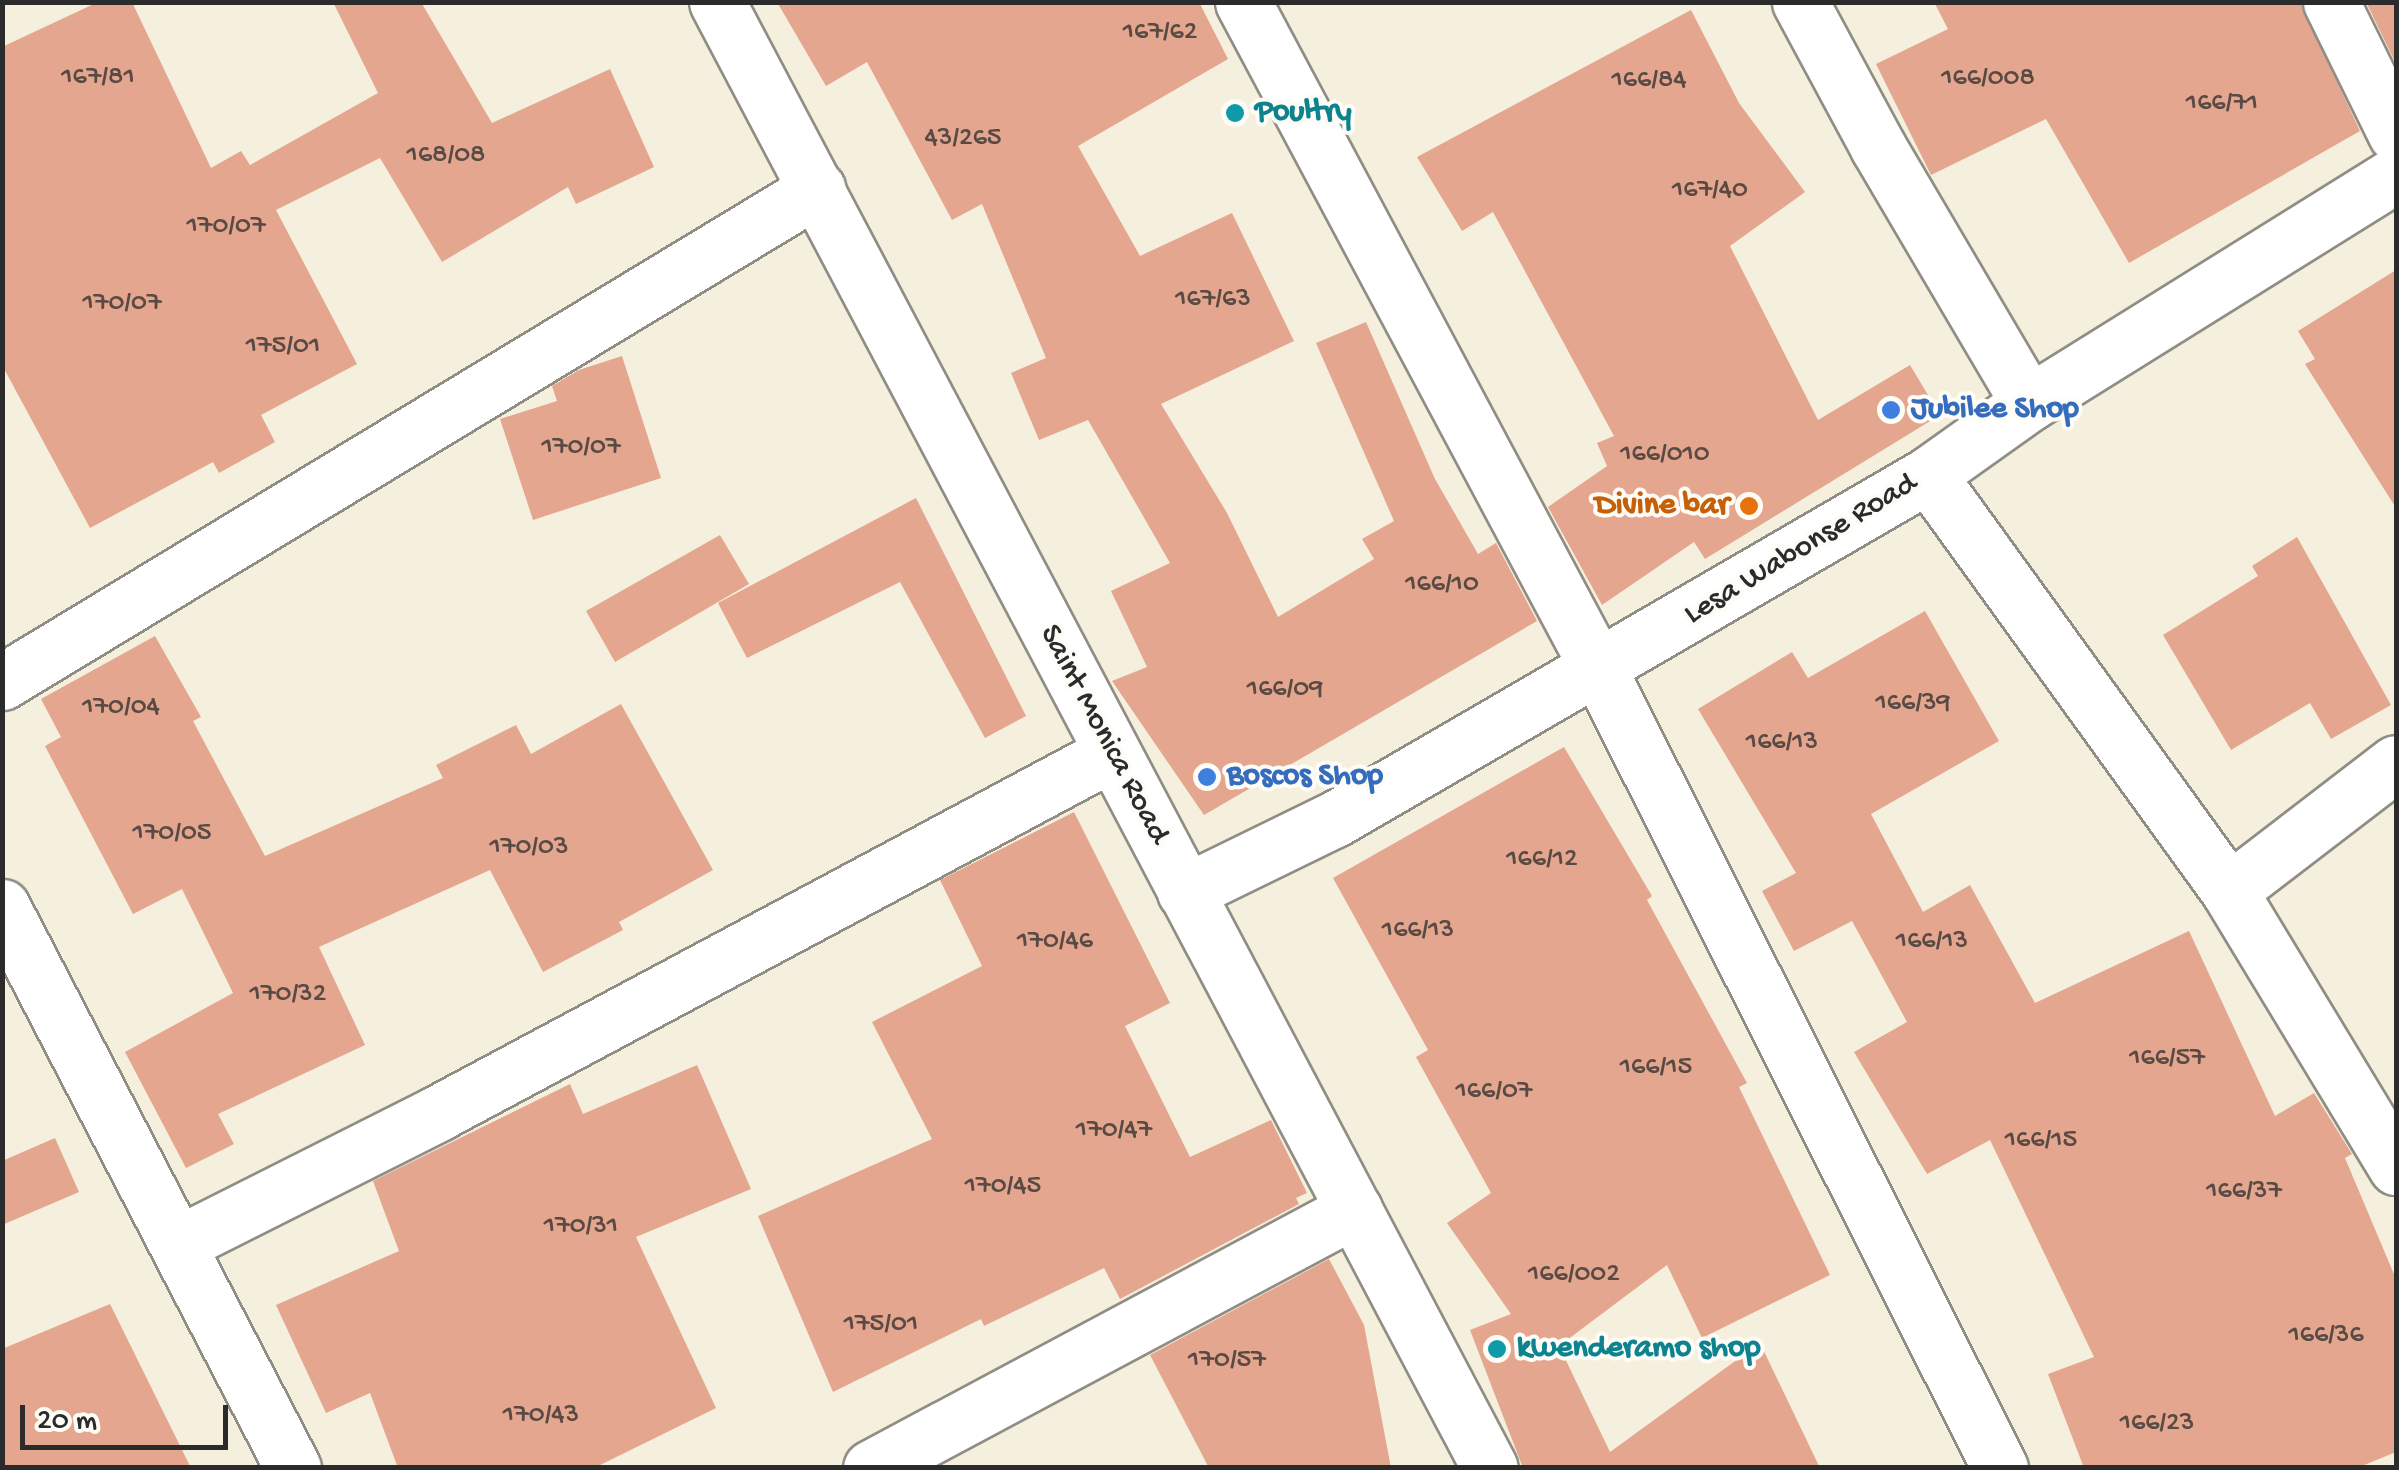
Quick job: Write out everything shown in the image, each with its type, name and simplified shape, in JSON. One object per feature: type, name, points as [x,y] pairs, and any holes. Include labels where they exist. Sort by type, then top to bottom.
[{"type":"street","name":"Saint Monica Road","points":[[717,2],[1490,1468]]},
{"type":"street","points":[[1244,2],[1598,670],[2000,1468]]},
{"type":"street","points":[[1800,2],[1878,148],[2029,403]]},
{"type":"street","points":[[2331,2],[2396,134]]},
{"type":"street","name":"Lesa Wabonse Road","points":[[1185,892],[1335,819],[1928,476],[2029,403],[2396,175]]},
{"type":"street","points":[[2,682],[816,190]]},
{"type":"street","points":[[1928,476],[2228,891],[2396,1167]]},
{"type":"street","points":[[178,1244],[438,1113],[1112,754]]},
{"type":"street","points":[[2228,891],[2396,763]]},
{"type":"street","points":[[2,907],[294,1468]]},
{"type":"street","points":[[872,1468],[1354,1210]]},
{"type":"building","points":[[98,2],[132,2],[211,168],[241,151],[250,165],[378,93],[333,2],[421,2],[492,123],[610,69],[654,167],[576,204],[568,187],[442,262],[380,158],[276,210],[357,364],[261,415],[275,442],[219,473],[213,462],[90,528],[2,365],[2,47]]},
{"type":"building","points":[[777,2],[1199,2],[1228,59],[1078,146],[1140,256],[1232,213],[1294,341],[1161,404],[1227,513],[1278,617],[1374,559],[1362,539],[1394,521],[1316,343],[1366,322],[1435,479],[1478,554],[1496,543],[1537,621],[1204,815],[1112,681],[1147,667],[1111,591],[1170,563],[1088,420],[1039,440],[1011,373],[1046,358],[982,204],[952,220],[867,62],[826,86]]},
{"type":"building","points":[[1934,2],[2300,2],[2360,131],[2129,263],[2046,119],[1931,175],[1876,64],[1948,29]]},
{"type":"building","points":[[2366,2],[2396,2],[2396,64]]},
{"type":"building","points":[[1691,10],[1739,103],[1805,192],[1730,246],[1818,420],[1910,365],[1940,415],[1705,559],[1694,542],[1602,605],[1548,507],[1607,466],[1597,443],[1614,436],[1493,212],[1462,231],[1417,157]]},
{"type":"building","points":[[2396,270],[2396,508],[2305,364],[2315,359],[2298,331]]},
{"type":"building","points":[[622,356],[661,478],[533,520],[500,419],[557,401],[552,386],[579,370]]},
{"type":"building","points":[[916,498],[1026,716],[985,738],[900,582],[747,658],[718,603]]},
{"type":"building","points":[[720,535],[749,584],[615,662],[586,611]]},
{"type":"building","points":[[2297,537],[2391,705],[2331,739],[2310,703],[2231,750],[2163,635],[2258,576],[2252,566]]},
{"type":"building","points":[[1925,611],[1999,741],[1871,814],[1923,912],[1970,885],[2035,1003],[2189,931],[2275,1116],[2314,1093],[2352,1154],[2345,1158],[2396,1279],[2396,1452],[2357,1468],[2084,1468],[2048,1374],[2094,1357],[1990,1140],[1927,1174],[1854,1052],[1907,1022],[1852,921],[1794,951],[1762,891],[1796,873],[1698,709],[1792,652],[1808,678]]},
{"type":"building","points":[[155,636],[201,717],[193,721],[265,856],[443,778],[436,765],[516,725],[531,754],[621,704],[713,870],[619,922],[623,930],[543,972],[490,870],[319,947],[365,1045],[218,1114],[234,1144],[186,1168],[125,1052],[233,993],[182,889],[133,914],[45,746],[61,737],[41,699]]},
{"type":"building","points":[[1564,747],[1652,896],[1647,900],[1747,1083],[1739,1087],[1830,1275],[1702,1338],[1667,1265],[1559,1346],[1610,1452],[1760,1343],[1820,1468],[1523,1468],[1470,1330],[1511,1314],[1447,1223],[1491,1193],[1416,1057],[1428,1050],[1333,878]]},
{"type":"building","points":[[1074,812],[1170,1003],[1125,1026],[1190,1157],[1271,1120],[1307,1193],[1296,1198],[1299,1204],[1120,1299],[1104,1268],[984,1326],[981,1319],[833,1392],[758,1216],[932,1139],[872,1022],[982,966],[940,880]]},
{"type":"building","points":[[697,1065],[751,1189],[636,1237],[716,1408],[594,1468],[398,1468],[370,1393],[326,1413],[276,1305],[399,1251],[373,1181],[570,1084],[583,1114]]},
{"type":"building","points":[[55,1138],[79,1192],[2,1225],[2,1161]]},
{"type":"building","points":[[1329,1259],[1364,1325],[1391,1468],[1209,1468],[1150,1355]]},
{"type":"building","points":[[110,1304],[191,1468],[2,1468],[2,1349]]},
{"type":"place","name":"Poultry","points":[[1235,113]]},
{"type":"place","name":"Jubilee Shop","points":[[1891,410]]},
{"type":"place","name":"Divine bar","points":[[1749,506]]},
{"type":"place","name":"Boscos Shop","points":[[1207,777]]},
{"type":"place","name":"kwenderamo shop","points":[[1497,1349]]}]
